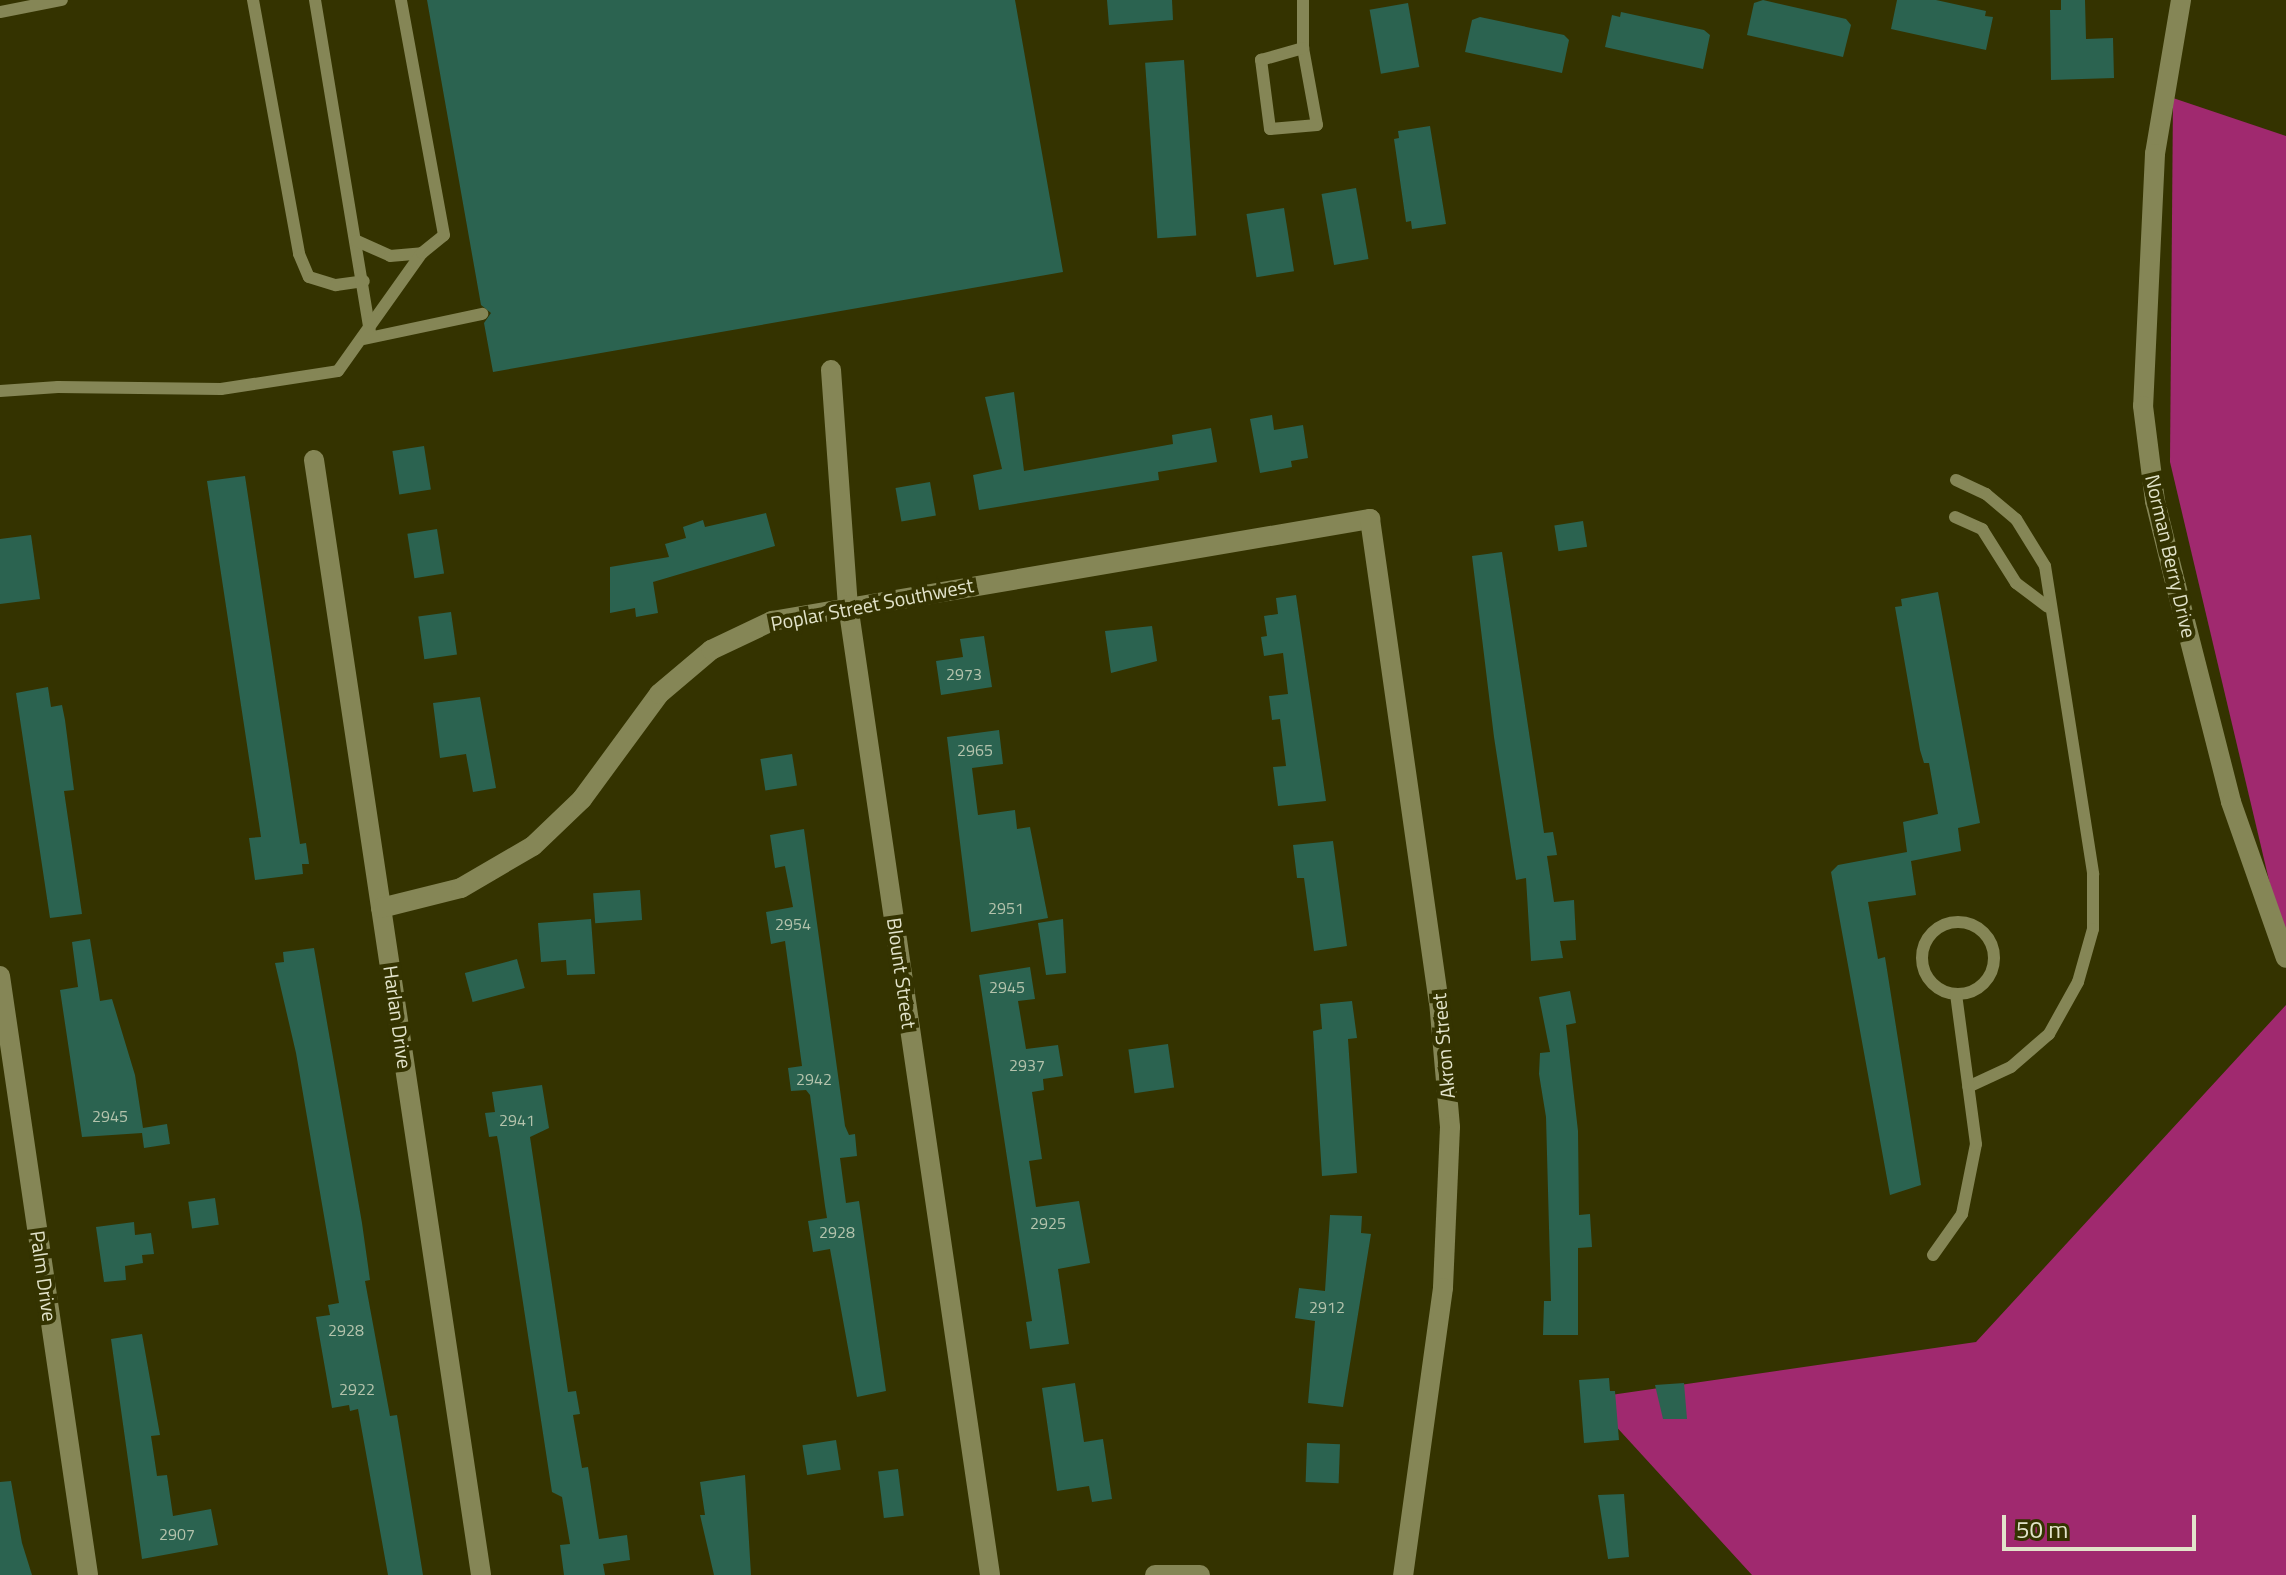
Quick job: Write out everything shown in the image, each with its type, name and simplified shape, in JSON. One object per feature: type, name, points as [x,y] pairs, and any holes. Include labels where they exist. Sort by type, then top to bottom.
[{"type":"street","name":"Norman Berry Drive","points":[[2181,0],[2155,154],[2143,406],[2155,501],[2231,802],[2286,958]]},
{"type":"street","name":"Blount Street","points":[[831,370],[848,605],[990,1575]]},
{"type":"street","name":"Harlan Drive","points":[[314,460],[481,1575]]},
{"type":"street","name":"Poplar Street Southwest","points":[[381,908],[461,888],[533,846],[582,799],[659,694],[711,650],[772,621],[848,605],[1370,519]]},
{"type":"street","name":"Akron Street","points":[[1370,519],[1439,1001],[1450,1127],[1443,1288],[1403,1575]]},
{"type":"street","name":"Palm Drive","points":[[0,976],[88,1575]]},
{"type":"street","points":[[1155,1575],[1200,1575]]},
{"type":"lane","points":[[0,12],[62,0]]},
{"type":"lane","points":[[253,0],[299,254],[309,277],[336,285],[364,281]]},
{"type":"lane","points":[[315,0],[364,281],[367,335]]},
{"type":"lane","points":[[0,391],[58,387],[221,389],[338,371],[367,335],[422,253],[444,235],[401,0]]},
{"type":"lane","points":[[1303,0],[1303,48],[1317,125],[1270,129],[1261,60],[1303,48]]},
{"type":"lane","points":[[357,241],[390,256],[422,253]]},
{"type":"lane","points":[[367,335],[482,314]]},
{"type":"lane","points":[[1956,480],[1986,494],[2016,519],[2045,566],[2047,606],[2093,874],[2093,929],[2078,982],[2049,1034],[2011,1067],[1968,1087]]},
{"type":"lane","points":[[1955,517],[1982,529],[2016,583],[2047,606]]},
{"type":"lane","points":[[1960,922],[1986,934],[1995,960],[1983,985],[1956,994],[1931,982],[1922,956],[1934,931],[1960,922]]},
{"type":"lane","points":[[1933,1255],[1962,1214],[1976,1144],[1956,994]]},
{"type":"shaded area","points":[[2173,98],[2286,136],[2286,952],[2170,462]]},
{"type":"shaded area","points":[[2286,1005],[2286,1575],[1752,1575],[1590,1398],[1976,1342]]},
{"type":"building","points":[[427,0],[1015,0],[1063,272],[493,372],[484,323],[491,313],[481,305]]},
{"type":"building","points":[[1107,0],[1172,0],[1173,20],[1109,25]]},
{"type":"building","points":[[1763,0],[1846,19],[1851,25],[1843,57],[1747,35],[1754,3]]},
{"type":"building","points":[[1897,0],[1936,0],[1986,11],[1985,16],[1993,17],[1986,50],[1891,29]]},
{"type":"building","points":[[2061,0],[2085,0],[2086,39],[2113,38],[2114,78],[2051,80],[2050,10],[2061,10]]},
{"type":"building","points":[[1408,3],[1419,67],[1381,74],[1370,10]]},
{"type":"building","points":[[1621,12],[1704,30],[1710,35],[1703,69],[1605,47],[1612,15],[1620,17]]},
{"type":"building","points":[[1480,17],[1564,35],[1569,40],[1562,73],[1465,52],[1472,20]]},
{"type":"building","points":[[1184,60],[1196,236],[1157,238],[1145,63]]},
{"type":"building","points":[[1430,126],[1446,224],[1412,229],[1411,221],[1406,222],[1394,139],[1399,138],[1398,131]]},
{"type":"building","points":[[1356,188],[1369,259],[1334,265],[1322,194]]},
{"type":"building","points":[[1284,208],[1294,271],[1256,277],[1246,214]]},
{"type":"building","points":[[1014,392],[1024,471],[1173,444],[1172,435],[1211,428],[1217,462],[1158,472],[1159,480],[979,510],[973,475],[1002,469],[985,397]]},
{"type":"building","points":[[1272,415],[1274,430],[1303,425],[1308,458],[1291,461],[1292,467],[1260,473],[1250,419]]},
{"type":"building","points":[[424,446],[431,489],[399,494],[392,451]]},
{"type":"building","points":[[245,476],[300,844],[306,843],[309,864],[302,864],[303,874],[255,880],[249,838],[261,837],[207,481]]},
{"type":"building","points":[[930,482],[936,515],[901,522],[896,488]]},
{"type":"building","points":[[766,513],[775,546],[653,582],[658,613],[636,617],[635,608],[610,613],[610,567],[669,557],[665,544],[686,538],[683,527],[703,520],[705,527]]},
{"type":"building","points":[[1583,521],[1587,547],[1558,551],[1554,526]]},
{"type":"building","points":[[437,529],[444,573],[414,578],[407,534]]},
{"type":"building","points":[[31,535],[40,599],[0,604],[0,539]]},
{"type":"building","points":[[1502,552],[1544,833],[1553,832],[1557,855],[1547,856],[1554,902],[1574,900],[1576,940],[1560,941],[1563,958],[1531,961],[1526,878],[1516,880],[1494,737],[1472,556]]},
{"type":"building","points":[[1938,592],[1980,823],[1958,828],[1961,851],[1911,861],[1916,895],[1868,902],[1878,959],[1885,957],[1921,1185],[1890,1195],[1831,872],[1838,865],[1907,852],[1903,822],[1938,814],[1929,763],[1924,763],[1920,750],[1895,607],[1902,606],[1901,599]]},
{"type":"building","points":[[1296,595],[1326,801],[1278,806],[1273,767],[1286,766],[1280,719],[1272,720],[1269,696],[1288,694],[1283,653],[1264,656],[1261,637],[1267,636],[1264,616],[1278,614],[1276,598]]},
{"type":"building","points":[[451,612],[457,655],[424,659],[418,617]]},
{"type":"building","points":[[1152,626],[1157,661],[1111,673],[1105,631]]},
{"type":"building","points":[[984,636],[992,687],[941,695],[936,661],[963,657],[960,639]]},
{"type":"building","points":[[48,687],[51,707],[62,705],[65,720],[74,790],[64,791],[82,914],[50,918],[16,693]]},
{"type":"building","points":[[480,697],[496,788],[473,792],[466,754],[440,758],[433,703]]},
{"type":"building","points":[[999,730],[1003,764],[972,768],[978,815],[1015,810],[1017,829],[1030,827],[1048,918],[971,932],[947,737]]},
{"type":"building","points":[[792,754],[797,786],[765,791],[760,759]]},
{"type":"building","points":[[804,829],[845,1126],[849,1135],[855,1134],[857,1156],[840,1158],[846,1203],[859,1201],[886,1391],[857,1397],[830,1249],[813,1252],[808,1221],[827,1218],[810,1095],[806,1090],[791,1091],[788,1068],[802,1066],[785,941],[771,944],[766,912],[793,907],[785,866],[775,868],[770,835]]},
{"type":"building","points":[[1333,841],[1347,946],[1314,951],[1304,878],[1297,878],[1293,845]]},
{"type":"building","points":[[640,890],[642,920],[595,923],[593,893]]},
{"type":"building","points":[[591,919],[595,974],[567,975],[566,960],[541,962],[538,923]]},
{"type":"building","points":[[1063,919],[1066,973],[1046,975],[1038,923]]},
{"type":"building","points":[[90,939],[100,1001],[112,999],[135,1075],[143,1128],[167,1124],[170,1144],[144,1148],[142,1133],[82,1137],[60,990],[78,987],[72,942]]},
{"type":"building","points":[[314,948],[362,1223],[370,1280],[365,1281],[390,1416],[397,1415],[423,1575],[388,1575],[358,1409],[350,1411],[349,1405],[332,1408],[316,1317],[330,1315],[328,1305],[339,1303],[296,1053],[275,963],[284,962],[283,952]]},
{"type":"building","points":[[517,959],[525,988],[473,1002],[465,973]]},
{"type":"building","points":[[1030,967],[1035,999],[1018,1001],[1026,1049],[1058,1045],[1063,1076],[1043,1079],[1044,1090],[1032,1092],[1042,1159],[1029,1161],[1036,1207],[1079,1201],[1090,1263],[1058,1269],[1069,1344],[1030,1349],[1026,1322],[1032,1321],[979,975]]},
{"type":"building","points":[[1570,991],[1576,1023],[1566,1025],[1578,1131],[1579,1215],[1590,1214],[1592,1247],[1578,1248],[1578,1335],[1543,1335],[1544,1301],[1551,1301],[1546,1117],[1539,1074],[1540,1053],[1550,1052],[1539,997]]},
{"type":"building","points":[[1352,1001],[1357,1038],[1348,1039],[1357,1173],[1322,1176],[1313,1031],[1322,1029],[1320,1004]]},
{"type":"building","points":[[1168,1044],[1174,1088],[1135,1093],[1128,1050]]},
{"type":"building","points":[[542,1085],[549,1128],[530,1137],[568,1392],[576,1391],[580,1414],[573,1415],[582,1468],[588,1467],[599,1539],[627,1535],[630,1560],[603,1564],[605,1575],[564,1575],[560,1545],[570,1544],[562,1497],[552,1492],[499,1146],[497,1136],[489,1137],[485,1113],[495,1112],[492,1092]]},
{"type":"building","points":[[215,1198],[219,1225],[192,1228],[188,1202]]},
{"type":"building","points":[[1330,1215],[1362,1216],[1361,1233],[1371,1234],[1343,1407],[1308,1403],[1315,1321],[1295,1318],[1299,1288],[1325,1291]]},
{"type":"building","points":[[134,1222],[135,1235],[151,1233],[154,1254],[142,1255],[143,1263],[125,1266],[126,1280],[104,1282],[96,1227]]},
{"type":"building","points":[[142,1334],[160,1435],[151,1436],[157,1476],[167,1475],[173,1516],[211,1509],[218,1545],[142,1559],[111,1339]]},
{"type":"building","points":[[1609,1378],[1610,1391],[1615,1391],[1619,1440],[1584,1443],[1579,1380]]},
{"type":"building","points":[[1075,1383],[1084,1442],[1103,1439],[1112,1499],[1092,1502],[1089,1486],[1057,1491],[1042,1388]]},
{"type":"building","points":[[1684,1383],[1687,1419],[1663,1419],[1655,1385]]},
{"type":"building","points":[[836,1440],[841,1470],[807,1475],[802,1445]]},
{"type":"building","points":[[1307,1443],[1340,1444],[1339,1483],[1306,1482]]},
{"type":"building","points":[[898,1469],[904,1516],[884,1518],[878,1471]]},
{"type":"building","points":[[745,1475],[751,1575],[714,1575],[700,1515],[705,1515],[700,1482]]},
{"type":"building","points":[[11,1481],[22,1543],[32,1575],[0,1575],[0,1482]]},
{"type":"building","points":[[1624,1494],[1629,1557],[1608,1559],[1598,1495]]}]
